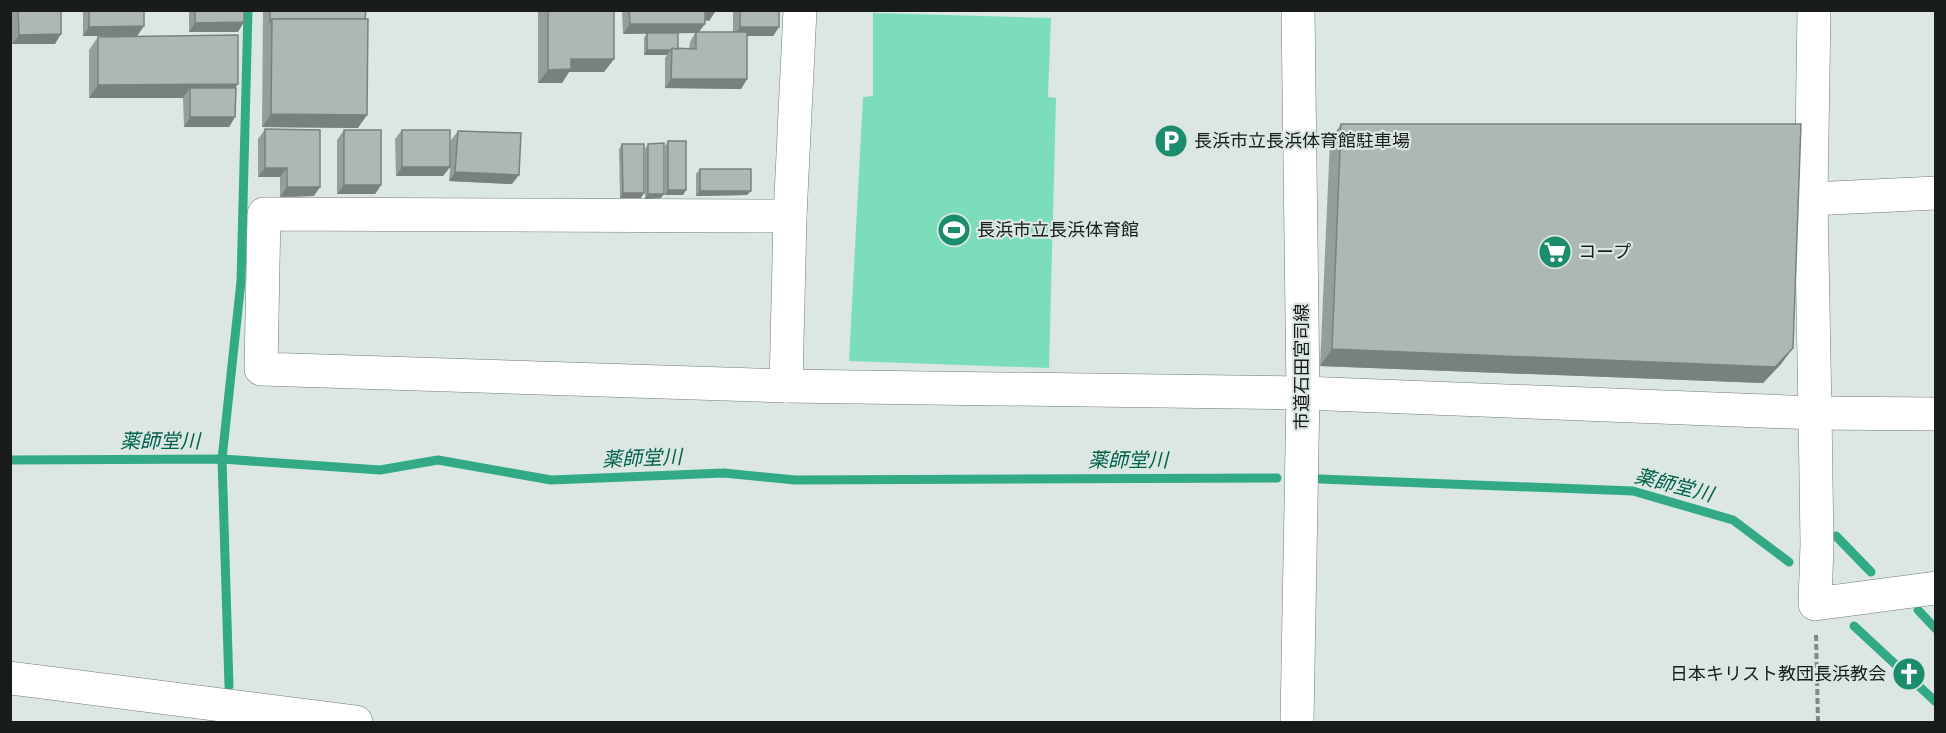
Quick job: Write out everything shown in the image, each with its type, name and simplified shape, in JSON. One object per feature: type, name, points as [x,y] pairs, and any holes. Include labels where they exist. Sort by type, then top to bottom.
[{"type":"street","points":[[786,386],[790,216],[800,10]]},
{"type":"street","name":"市道石田宮司線","points":[[1298,10],[1303,393],[1298,723]]},
{"type":"street","points":[[1814,10],[1811,199],[1817,544],[1815,604],[1935,588]]},
{"type":"street","points":[[1811,199],[1935,193]]},
{"type":"street","points":[[790,216],[264,214],[261,369],[786,386],[1303,393],[1815,413],[1935,414]]},
{"type":"street","points":[[10,678],[356,723]]},
{"type":"path","points":[[1815,604],[1818,723]]},
{"type":"green space","name":"長浜市立長浜体育館","points":[[873,13],[1051,18],[1048,97],[1056,98],[1049,368],[849,361],[863,97],[873,96]]},
{"type":"building","points":[[18,10],[61,10],[61,34],[19,35]]},
{"type":"building","points":[[89,10],[144,10],[144,26],[89,27]]},
{"type":"building","points":[[195,10],[244,10],[244,22],[195,23]]},
{"type":"building","points":[[270,10],[366,10],[365,19],[272,19],[270,22]]},
{"type":"building","points":[[548,10],[614,10],[614,59],[571,59],[571,69],[548,70]]},
{"type":"building","points":[[629,10],[705,10],[705,24],[630,24]]},
{"type":"building","points":[[740,10],[779,10],[779,27],[740,27]]},
{"type":"building","points":[[272,19],[368,19],[367,115],[271,114]]},
{"type":"building","points":[[696,32],[747,32],[747,79],[671,79],[672,48],[696,49]]},
{"type":"building","points":[[647,33],[678,33],[678,49],[647,50]]},
{"type":"building","points":[[238,35],[238,84],[98,85],[98,37]]},
{"type":"building","points":[[190,88],[236,88],[235,117],[190,117]]},
{"type":"building","name":"コープ","points":[[1341,124],[1801,124],[1793,348],[1775,367],[1332,349]]},
{"type":"building","points":[[265,129],[320,130],[320,187],[287,187],[287,168],[265,168]]},
{"type":"building","points":[[344,130],[381,130],[381,185],[344,185]]},
{"type":"building","points":[[402,130],[450,130],[450,167],[402,167]]},
{"type":"building","points":[[458,131],[521,133],[519,175],[455,172]]},
{"type":"building","points":[[668,141],[686,141],[686,190],[668,190]]},
{"type":"building","points":[[664,143],[664,194],[648,194],[648,144]]},
{"type":"building","points":[[622,144],[644,144],[644,193],[623,193]]},
{"type":"building","points":[[700,169],[751,169],[751,191],[700,191]]},
{"type":"waterway","points":[[229,686],[222,459],[241,281],[248,10]]},
{"type":"waterway","name":"薬師堂川","points":[[10,460],[222,459],[380,470],[438,460],[551,480],[724,473],[795,480],[1277,478]]},
{"type":"waterway","name":"薬師堂川","points":[[1320,479],[1633,491],[1733,520],[1789,562]]},
{"type":"waterway","points":[[1836,536],[1871,572]]},
{"type":"waterway","points":[[1918,610],[1936,629]]},
{"type":"waterway","name":"薬師堂川","points":[[1854,626],[1936,702]]},
{"type":"place","name":"長浜市立長浜体育館駐車場","points":[[1171,141]]},
{"type":"place","name":"長浜市立長浜体育館","points":[[954,230]]},
{"type":"place","name":"コープ","points":[[1555,252]]},
{"type":"place","name":"日本キリスト教団長浜教会","points":[[1909,674]]}]
